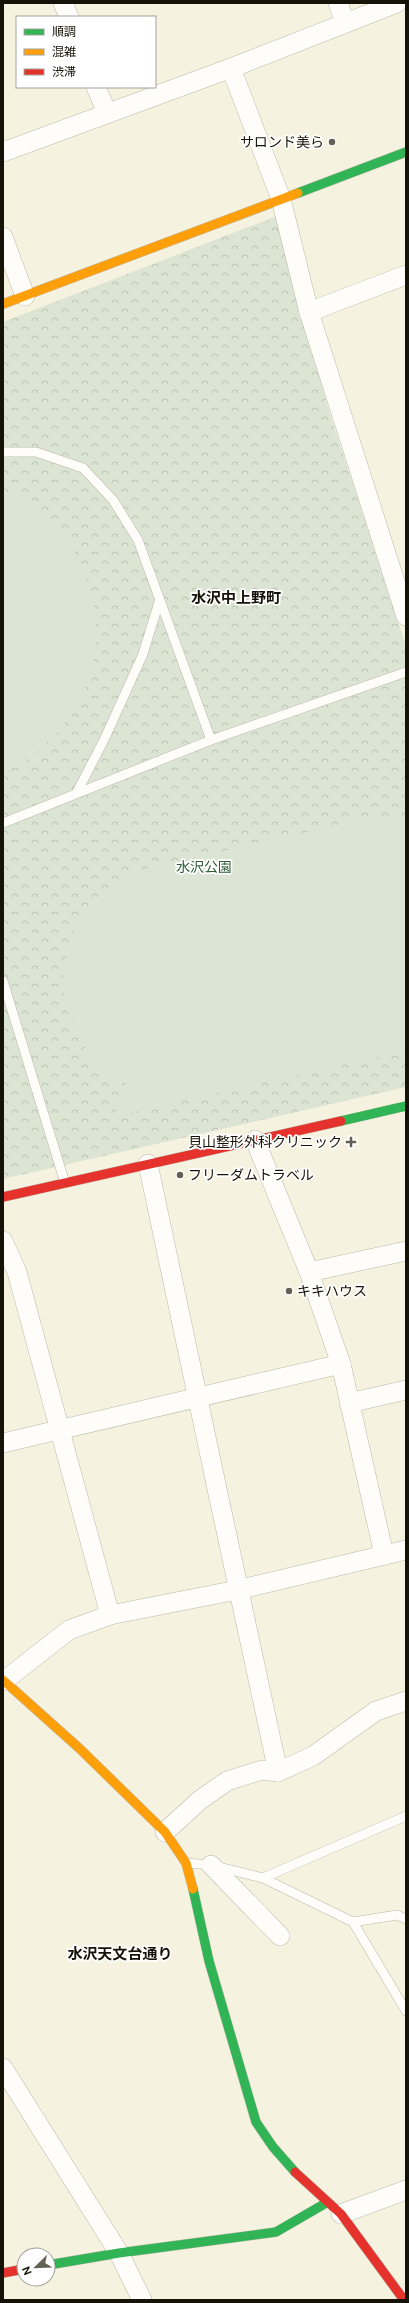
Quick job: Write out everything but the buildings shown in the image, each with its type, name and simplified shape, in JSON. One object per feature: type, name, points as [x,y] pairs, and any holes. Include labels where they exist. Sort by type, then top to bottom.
[{"type":"street","points":[[63,3],[69,16]]},
{"type":"street","points":[[338,3],[345,22]]},
{"type":"street","points":[[3,152],[231,68],[345,22],[397,3]]},
{"type":"street","points":[[231,68],[281,199],[309,312],[405,609]]},
{"type":"street","points":[[96,88],[106,113]]},
{"type":"street","points":[[3,304],[406,152]]},
{"type":"street","points":[[3,238],[25,296]]},
{"type":"street","points":[[309,312],[406,275]]},
{"type":"street","points":[[3,1197],[406,1106]]},
{"type":"street","points":[[255,1140],[309,1272],[341,1364],[384,1555]]},
{"type":"street","points":[[148,1164],[199,1397],[237,1590],[278,1772]]},
{"type":"street","points":[[3,1241],[17,1272],[110,1615]]},
{"type":"street","points":[[309,1272],[406,1251]]},
{"type":"street","points":[[3,1443],[341,1364]]},
{"type":"street","points":[[349,1403],[406,1390]]},
{"type":"street","points":[[404,2300],[334,2209],[268,2143],[256,2122],[209,1961],[186,1863],[165,1832],[79,1748],[4,1681],[69,1630],[110,1615],[237,1590],[406,1550]]},
{"type":"street","points":[[165,1832],[200,1800],[227,1781],[262,1770],[278,1772],[313,1756],[376,1711],[406,1700]]},
{"type":"street","points":[[211,1865],[280,1936]]},
{"type":"street","points":[[3,2068],[119,2253],[142,2300]]},
{"type":"street","points":[[56,2264],[119,2253],[276,2232],[334,2209],[406,2190]]},
{"type":"street","points":[[3,2273],[16,2271]]},
{"type":"lane","points":[[3,452],[36,452],[83,468],[113,500],[138,540],[211,740]]},
{"type":"lane","points":[[77,792],[104,740],[143,654],[160,602]]},
{"type":"lane","points":[[3,823],[77,792],[211,740],[406,672]]},
{"type":"lane","points":[[3,981],[65,1183]]},
{"type":"lane","points":[[263,1878],[406,1816]]},
{"type":"lane","points":[[186,1863],[211,1865],[263,1878],[353,1922],[406,2011]]},
{"type":"lane","points":[[353,1922],[397,1915],[406,1919]]},
{"type":"green space","name":"水沢公園","points":[[277,216],[329,411],[406,646],[406,1087],[3,1179],[3,322]]},
{"type":"green space","points":[[13,496],[44,515],[67,540],[79,561],[91,592],[96,624],[94,654],[87,684],[73,711],[55,735],[31,756],[3,773],[3,498]]},
{"type":"green space","points":[[372,820],[399,822],[406,825],[406,1051],[114,1116],[127,1084],[105,1072],[89,1056],[66,1009],[63,976],[74,926],[107,888],[132,872],[353,822]]},
{"type":"traffic: fast","points":[[298,193],[406,152]]},
{"type":"traffic: fast","points":[[341,1121],[406,1106]]},
{"type":"traffic: fast","points":[[193,1889],[209,1961],[256,2122],[273,2147],[295,2172]]},
{"type":"traffic: fast","points":[[56,2264],[119,2253],[276,2232],[326,2203]]},
{"type":"traffic: slow","points":[[3,304],[298,193]]},
{"type":"traffic: slow","points":[[3,1680],[79,1748],[165,1832],[186,1863],[193,1889]]},
{"type":"traffic: jam","points":[[3,1197],[341,1121]]},
{"type":"traffic: jam","points":[[295,2172],[341,2214],[404,2300]]},
{"type":"traffic: jam","points":[[3,2273],[16,2271]]},
{"type":"place","name":"サロンド美ら","points":[[332,142]]},
{"type":"place","name":"貝山整形外科クリニック","points":[[351,1142]]},
{"type":"place","name":"フリーダムトラベル","points":[[180,1175]]},
{"type":"place","name":"キキハウス","points":[[289,1291]]},
{"type":"district","name":"水沢中上野町","points":[[236,598]]},
{"type":"district","name":"水沢天文台通り","points":[[120,1954]]}]
